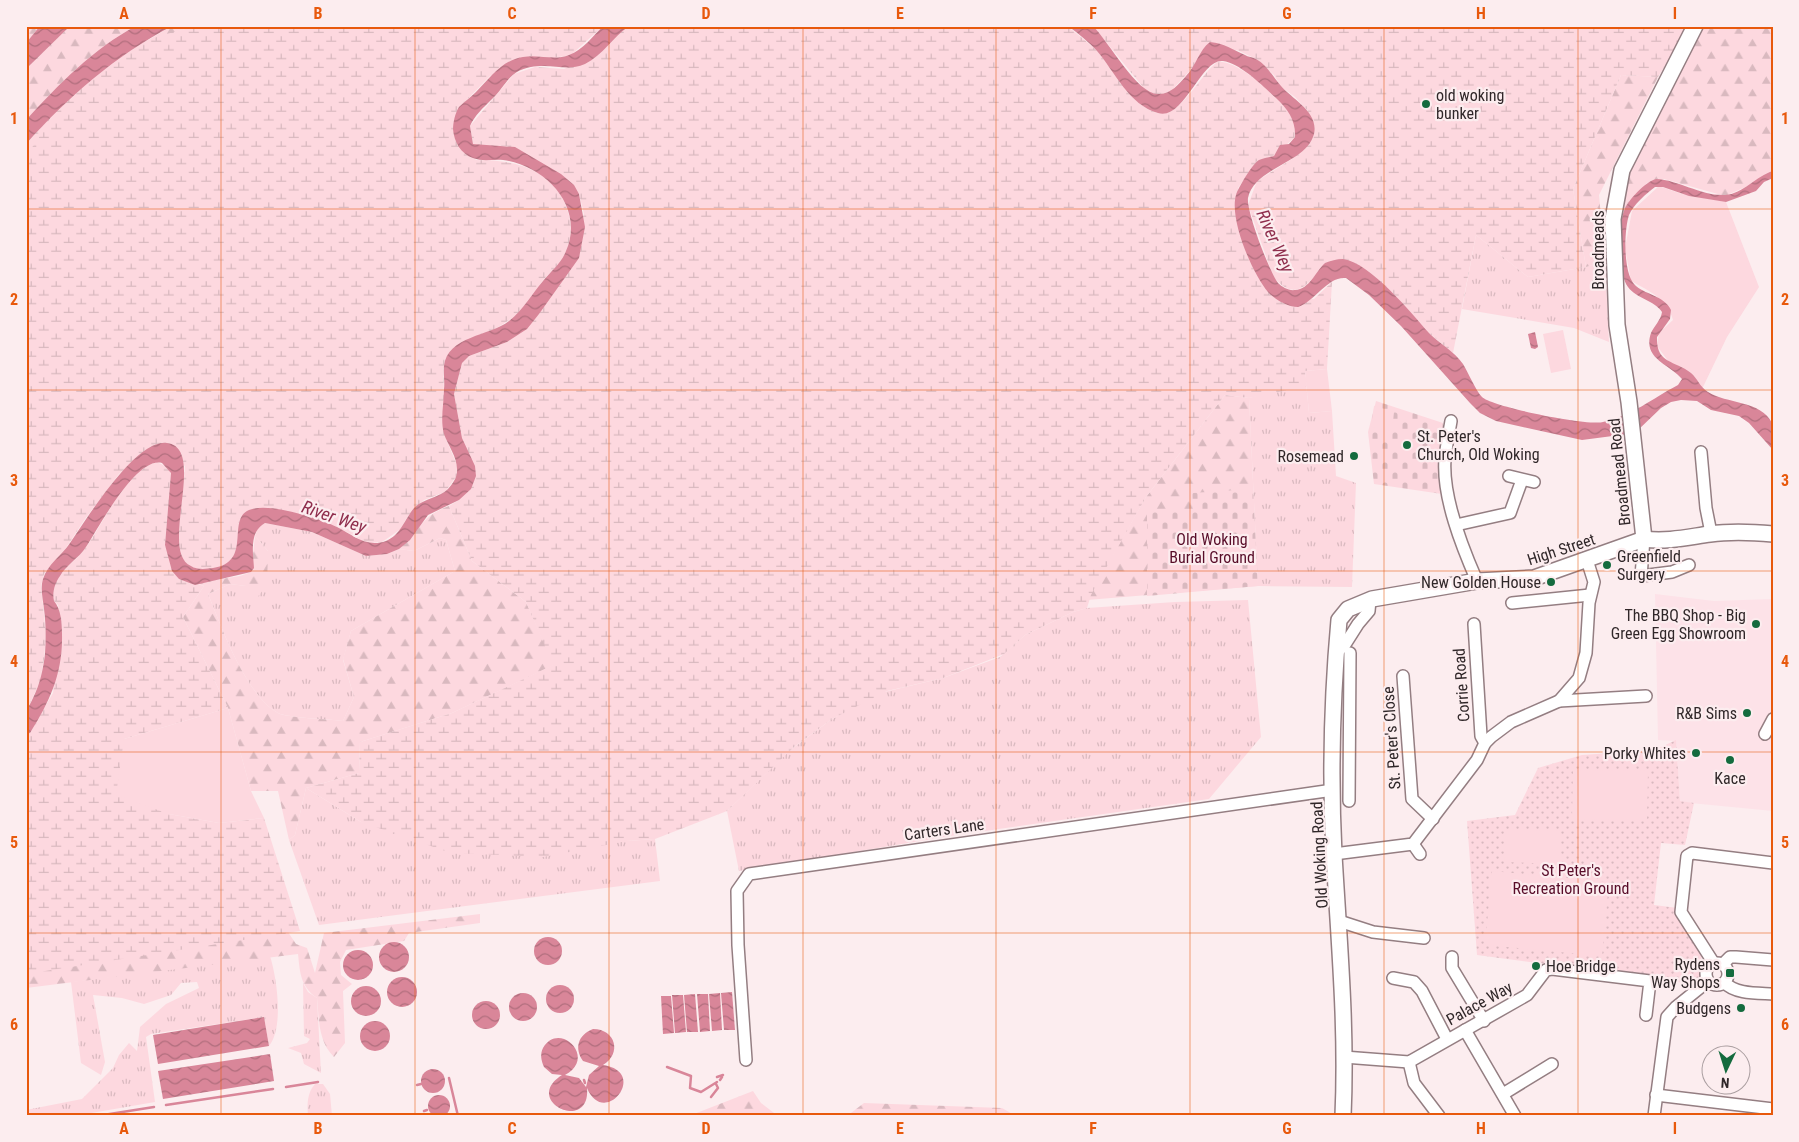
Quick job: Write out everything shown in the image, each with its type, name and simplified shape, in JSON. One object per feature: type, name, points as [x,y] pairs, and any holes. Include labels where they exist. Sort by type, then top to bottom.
[{"type":"main road","name":"Broadmeads","points":[[1629,402],[1617,325],[1612,242],[1616,194],[1622,170],[1696,26]]},
{"type":"main road","name":"Broadmead Road","points":[[1629,402],[1644,540]]},
{"type":"main road","name":"High Street","points":[[1364,602],[1477,582],[1534,578],[1644,540],[1658,541],[1711,534],[1751,532],[1773,534]]},
{"type":"main road","name":"Old Woking Road","points":[[1343,1116],[1344,1057],[1339,921],[1334,854],[1334,727],[1343,652],[1339,620],[1348,608],[1364,602]]},
{"type":"street","points":[[1451,421],[1445,459],[1447,484],[1456,524],[1477,582]]},
{"type":"street","points":[[1701,452],[1707,467],[1711,534]]},
{"type":"street","points":[[1509,476],[1534,482]]},
{"type":"street","points":[[1456,524],[1510,514],[1522,480]]},
{"type":"street","points":[[1644,540],[1641,576],[1672,572],[1689,565]]},
{"type":"street","points":[[1559,701],[1579,678],[1586,653],[1594,578],[1587,560]]},
{"type":"street","points":[[1512,603],[1591,593]]},
{"type":"street","name":"Corrie Road","points":[[1474,624],[1481,736],[1485,743]]},
{"type":"street","points":[[1343,652],[1349,726],[1349,801]]},
{"type":"street","name":"St. Peter's Close","points":[[1403,676],[1412,798],[1433,819]]},
{"type":"street","points":[[1579,678],[1587,698]]},
{"type":"street","points":[[1334,854],[1413,844],[1477,760],[1485,743],[1511,722],[1559,701],[1646,696]]},
{"type":"street","points":[[1765,734],[1773,719]]},
{"type":"street","points":[[1334,727],[1349,726]]},
{"type":"street","name":"Carters Lane","points":[[746,1060],[738,945],[737,891],[750,874],[1333,790]]},
{"type":"street","points":[[1413,844],[1420,854]]},
{"type":"street","points":[[1725,983],[1727,970],[1718,963],[1681,912],[1688,854],[1773,863]]},
{"type":"street","points":[[1339,921],[1373,932],[1424,938]]},
{"type":"street","points":[[1452,957],[1452,968],[1484,1021]]},
{"type":"street","points":[[1654,1116],[1665,1029],[1670,1012],[1707,982],[1708,967],[1730,957],[1773,960]]},
{"type":"street","name":"Palace Way","points":[[1409,1062],[1527,995],[1546,970],[1552,969],[1650,982],[1646,1015]]},
{"type":"street","points":[[1393,978],[1414,982],[1422,991],[1447,1040]]},
{"type":"street","points":[[1707,982],[1715,986],[1725,983]]},
{"type":"street","points":[[1725,983],[1737,990],[1773,994]]},
{"type":"street","points":[[1465,1030],[1515,1116]]},
{"type":"street","points":[[1344,1057],[1409,1062],[1414,1083],[1439,1116]]},
{"type":"street","points":[[1503,1094],[1552,1064]]},
{"type":"street","points":[[1656,1095],[1773,1109]]},
{"type":"shaded area","points":[[1655,594],[1714,601],[1773,599],[1773,811],[1680,802],[1676,741],[1658,740]]},
{"type":"green space","points":[[26,26],[40,26],[26,43]]},
{"type":"green space","points":[[70,26],[136,26],[91,56],[26,120],[26,69]]},
{"type":"green space","points":[[172,26],[195,26],[145,42]]},
{"type":"green space","points":[[195,26],[603,26],[571,55],[553,58],[531,56],[490,76],[459,108],[453,128],[476,160],[511,163],[534,170],[544,176],[560,194],[565,203],[570,221],[570,239],[564,257],[543,281],[525,308],[443,368],[446,439],[457,465],[458,474],[445,492],[424,500],[406,519],[401,529],[382,542],[367,543],[337,527],[271,508],[240,519],[236,551],[227,564],[221,567],[206,569],[192,567],[183,559],[179,539],[185,466],[151,446],[119,474],[66,548],[44,574],[41,586],[46,635],[44,659],[40,682],[26,712],[26,154],[50,118],[62,104],[109,64],[144,42]]},
{"type":"green space","points":[[629,26],[1067,26],[1097,51],[1128,92],[1138,102],[1148,109],[1159,113],[1175,109],[1217,62],[1236,67],[1270,91],[1288,110],[1294,120],[1295,137],[1274,156],[1257,161],[1238,188],[1268,292],[1314,299],[1332,282],[1327,369],[1305,371],[1307,386],[1249,398],[1225,395],[1146,497],[1091,595],[1087,608],[1073,612],[1025,635],[1004,654],[943,678],[887,691],[832,719],[794,747],[727,811],[655,839],[627,841],[543,857],[451,853],[361,822],[306,788],[359,773],[360,742],[452,713],[553,665],[526,602],[472,561],[449,506],[459,500],[468,453],[462,438],[454,394],[462,363],[469,356],[507,342],[539,314],[584,214],[579,194],[507,146],[486,147],[473,144],[470,126],[514,74],[535,67],[564,69],[601,52],[617,34]]},
{"type":"green space","points":[[1093,26],[1689,26],[1658,77],[1621,75],[1573,189],[1586,267],[1528,277],[1476,235],[1453,353],[1429,333],[1325,263],[1307,284],[1295,290],[1288,289],[1273,276],[1248,205],[1257,181],[1292,159],[1308,111],[1295,97],[1281,87],[1274,75],[1256,59],[1237,50],[1196,64],[1171,91],[1159,95],[1147,92]]},
{"type":"green space","points":[[1701,26],[1773,26],[1773,175],[1725,196],[1664,179],[1647,183],[1622,216],[1628,176]]},
{"type":"green space","points":[[1621,75],[1658,77],[1599,195],[1605,261],[1586,267],[1573,189]]},
{"type":"green space","points":[[53,114],[37,144],[26,154],[26,144]]},
{"type":"green space","points":[[1659,186],[1682,194],[1726,202],[1759,287],[1727,337],[1703,387],[1700,387],[1696,379],[1669,362],[1657,346],[1659,333],[1673,320],[1667,306],[1657,296],[1631,281],[1625,248],[1632,211]]},
{"type":"green space","points":[[1476,235],[1528,277],[1586,267],[1605,261],[1609,342],[1574,328],[1462,309]]},
{"type":"green space","points":[[1563,330],[1571,369],[1551,373],[1543,334]]},
{"type":"green space","points":[[1327,369],[1332,411],[1309,413],[1305,371]]},
{"type":"green space","points":[[1306,382],[1309,413],[1332,411],[1336,476],[1356,483],[1352,587],[1258,586],[1249,398]]},
{"type":"green space","points":[[1225,395],[1249,398],[1258,586],[1087,600],[1146,497]]},
{"type":"green space","points":[[1376,401],[1443,423],[1442,494],[1374,484],[1368,432]]},
{"type":"green space","points":[[1374,406],[1394,412],[1392,431],[1371,427]]},
{"type":"green space","points":[[157,462],[169,468],[171,473],[165,545],[179,579],[204,586],[183,617],[228,708],[124,739],[169,814],[219,823],[264,818],[300,931],[26,974],[26,734],[30,732],[53,693],[62,627],[58,605],[54,601],[54,588],[62,572],[92,539],[125,487],[145,467]]},
{"type":"green space","name":"Old Woking Burial Ground","points":[[1253,489],[1258,586],[1147,596],[1147,511],[1193,510],[1192,493]]},
{"type":"green space","points":[[449,506],[472,561],[526,602],[554,665],[452,713],[360,742],[359,773],[306,788],[295,835],[289,840],[278,791],[251,791],[228,708],[183,617],[204,586],[196,583],[240,576],[251,572],[255,536],[268,551],[267,585],[256,599],[246,586],[230,584],[208,594],[236,659],[255,691],[266,704],[278,713],[343,721],[354,697],[343,659],[351,631],[455,571],[446,540],[440,538],[414,551],[399,549],[426,519]]},
{"type":"green space","points":[[265,523],[312,532],[366,556],[387,554],[399,549],[414,551],[440,538],[446,540],[455,571],[351,631],[343,660],[354,697],[343,721],[283,715],[266,704],[245,676],[236,659],[208,594],[230,584],[246,586],[268,551],[255,536],[258,527]]},
{"type":"green space","points":[[1248,600],[1261,737],[1209,799],[950,836],[739,871],[727,811],[789,751],[832,719],[880,693],[943,678],[1000,657],[1025,635],[1073,612],[1087,608],[1175,602]]},
{"type":"green space","points":[[228,708],[251,791],[264,818],[219,823],[169,814],[116,795],[124,739]]},
{"type":"green space","name":"St Peter's Recreation Ground","points":[[1676,740],[1680,801],[1694,803],[1685,845],[1661,843],[1654,905],[1678,908],[1702,948],[1700,985],[1477,955],[1467,821],[1515,815],[1538,768],[1582,755],[1655,750]]},
{"type":"green space","points":[[1573,770],[1648,771],[1647,821],[1572,819]]},
{"type":"green space","points":[[306,788],[361,822],[627,841],[655,839],[660,881],[319,925],[289,840],[295,835]]},
{"type":"green space","points":[[1505,829],[1561,831],[1560,864],[1504,862]]},
{"type":"green space","points":[[1492,871],[1609,882],[1602,956],[1485,945]]},
{"type":"green space","points":[[480,914],[480,923],[409,933],[404,941],[346,950],[340,962],[341,975],[352,984],[343,991],[345,1043],[334,1057],[322,1037],[317,998],[304,984],[300,973],[298,954],[26,988],[26,967],[286,929],[296,944],[307,948],[315,973],[324,933]]},
{"type":"green space","points":[[270,956],[277,989],[278,1015],[274,1038],[269,1046],[264,1017],[151,1034],[146,1037],[155,1102],[74,1116],[26,1116],[26,1110],[82,1099],[113,1068],[119,1055],[129,1043],[137,1051],[140,1027],[166,1004],[199,988],[197,982],[181,983],[171,995],[144,1004],[122,998],[93,995],[105,1062],[101,1075],[81,1063],[71,982]]},
{"type":"green space","points":[[303,983],[308,992],[317,998],[321,1073],[304,1064],[301,1053],[288,1048],[307,1043],[310,1039],[304,1036]]},
{"type":"green space","points":[[315,1084],[323,1084],[330,1094],[332,1116],[308,1116],[308,1099],[310,1091]]},
{"type":"green space","points":[[753,1091],[761,1103],[778,1116],[694,1116],[694,1114]]},
{"type":"green space","points":[[864,1103],[1002,1108],[1016,1116],[847,1116]]},
{"type":"water","points":[[40,26],[70,26],[26,69],[26,43]]},
{"type":"water","points":[[136,26],[172,26],[131,50],[94,78],[42,126],[26,144],[26,120],[38,107],[91,56]]},
{"type":"water","points":[[603,26],[629,26],[597,56],[585,64],[573,67],[529,67],[515,73],[479,112],[470,126],[473,144],[515,147],[561,174],[574,185],[579,194],[585,227],[579,258],[527,329],[507,342],[469,356],[462,363],[454,394],[462,438],[475,466],[476,476],[471,489],[459,500],[428,515],[410,540],[399,549],[387,554],[366,556],[312,532],[265,523],[256,532],[254,537],[254,568],[251,572],[195,585],[179,579],[172,571],[165,545],[171,473],[162,463],[152,464],[141,471],[130,482],[108,511],[83,551],[66,568],[57,582],[53,598],[60,612],[62,630],[62,648],[58,674],[44,710],[30,733],[26,734],[26,711],[39,682],[45,654],[42,583],[45,574],[70,543],[113,482],[141,453],[155,445],[167,443],[178,449],[183,462],[184,480],[179,541],[182,557],[191,566],[199,569],[213,568],[225,564],[232,558],[236,550],[239,522],[242,515],[249,510],[269,508],[293,512],[329,523],[360,540],[379,543],[391,538],[399,531],[415,507],[450,487],[457,474],[457,465],[444,434],[442,423],[444,366],[447,356],[453,348],[461,343],[509,321],[556,267],[566,251],[571,235],[570,219],[566,204],[558,191],[534,171],[519,164],[503,160],[477,159],[465,154],[459,147],[454,134],[455,115],[459,107],[497,70],[509,62],[529,56],[563,57],[569,55],[583,46]]},
{"type":"water","points":[[1068,26],[1093,26],[1132,77],[1150,92],[1158,94],[1166,93],[1177,85],[1189,72],[1203,49],[1210,42],[1224,45],[1260,62],[1281,86],[1304,107],[1309,113],[1314,126],[1314,134],[1309,144],[1301,152],[1260,179],[1252,188],[1248,198],[1248,205],[1259,242],[1278,283],[1293,290],[1305,287],[1325,263],[1334,260],[1343,259],[1366,269],[1390,290],[1429,333],[1459,359],[1482,397],[1503,406],[1541,415],[1579,421],[1603,422],[1633,411],[1678,385],[1682,379],[1659,360],[1650,349],[1651,333],[1662,312],[1628,287],[1622,272],[1620,250],[1622,218],[1626,207],[1637,192],[1656,179],[1716,195],[1732,194],[1773,171],[1773,178],[1764,182],[1756,191],[1726,202],[1689,196],[1663,187],[1655,187],[1631,211],[1627,222],[1625,240],[1626,260],[1630,278],[1638,288],[1664,301],[1671,310],[1670,319],[1657,337],[1657,346],[1663,357],[1691,373],[1708,392],[1715,396],[1743,403],[1760,410],[1767,416],[1773,426],[1773,450],[1749,423],[1739,416],[1711,410],[1697,401],[1681,400],[1671,402],[1661,408],[1637,431],[1628,434],[1582,440],[1496,421],[1480,413],[1401,326],[1369,295],[1346,278],[1340,278],[1328,284],[1311,299],[1298,307],[1290,306],[1278,300],[1268,292],[1249,259],[1239,231],[1235,205],[1236,195],[1256,162],[1274,156],[1280,145],[1289,144],[1295,137],[1293,121],[1284,106],[1251,76],[1237,66],[1223,61],[1215,63],[1207,69],[1176,108],[1167,113],[1158,113],[1139,103],[1123,87],[1097,51]]},
{"type":"water","points":[[1535,332],[1538,347],[1535,349],[1531,348],[1528,334]]},
{"type":"water","points":[[548,937],[558,941],[562,951],[558,961],[548,965],[538,961],[534,951],[538,941]]},
{"type":"water","points":[[394,942],[405,946],[409,957],[405,968],[394,972],[383,968],[379,957],[383,946]]},
{"type":"water","points":[[358,950],[369,954],[373,965],[369,976],[358,980],[347,976],[343,965],[347,954]]},
{"type":"water","points":[[402,977],[413,981],[417,992],[413,1003],[402,1007],[391,1003],[387,992],[391,981]]},
{"type":"water","points":[[560,985],[570,989],[574,999],[570,1009],[560,1013],[550,1009],[546,999],[550,989]]},
{"type":"water","points":[[366,986],[377,990],[381,1001],[377,1012],[366,1016],[355,1012],[351,1001],[355,990]]},
{"type":"water","points":[[732,992],[735,1030],[724,1030],[721,993]]},
{"type":"water","points":[[523,993],[533,997],[537,1007],[533,1017],[523,1021],[513,1017],[509,1007],[513,997]]},
{"type":"water","points":[[720,993],[722,1030],[712,1031],[709,994]]},
{"type":"water","points":[[695,994],[698,1032],[687,1032],[684,995]]},
{"type":"water","points":[[697,994],[708,994],[710,1031],[700,1032]]},
{"type":"water","points":[[672,995],[683,995],[686,1032],[675,1033]]},
{"type":"water","points":[[661,996],[671,996],[674,1033],[663,1034]]},
{"type":"water","points":[[486,1001],[496,1005],[500,1015],[496,1025],[486,1029],[476,1025],[472,1015],[476,1005]]},
{"type":"water","points":[[264,1017],[269,1046],[158,1064],[153,1035]]},
{"type":"water","points":[[375,1021],[386,1025],[390,1036],[386,1047],[375,1051],[364,1047],[360,1036],[364,1025]]},
{"type":"water","points":[[593,1029],[601,1030],[611,1037],[614,1043],[613,1055],[603,1065],[617,1070],[623,1077],[623,1086],[619,1094],[612,1101],[603,1103],[594,1099],[587,1088],[585,1102],[579,1109],[570,1111],[561,1108],[553,1103],[549,1094],[551,1085],[562,1075],[552,1074],[544,1067],[541,1057],[542,1050],[550,1040],[558,1038],[566,1040],[572,1045],[577,1052],[578,1060],[574,1068],[565,1075],[579,1078],[586,1087],[589,1075],[599,1066],[583,1061],[578,1047],[581,1038]]},
{"type":"water","points":[[270,1054],[274,1081],[163,1099],[158,1071]]},
{"type":"water","points":[[433,1069],[442,1072],[445,1081],[442,1090],[433,1093],[424,1090],[421,1081],[424,1072]]},
{"type":"water","points":[[435,1095],[443,1095],[450,1102],[450,1110],[443,1117],[435,1117],[428,1110],[428,1102]]},
{"type":"waterway","points":[[667,1067],[691,1076],[690,1088],[701,1092],[717,1082]]},
{"type":"waterway","points":[[717,1077],[723,1075]]},
{"type":"waterway","points":[[449,1078],[458,1116]]},
{"type":"waterway","points":[[286,1087],[318,1082]]},
{"type":"waterway","points":[[417,1085],[421,1084]]},
{"type":"waterway","points":[[711,1097],[718,1088],[716,1084]]},
{"type":"waterway","points":[[166,1105],[273,1089]]},
{"type":"waterway","points":[[97,1116],[154,1107]]},
{"type":"place","name":"old woking bunker","points":[[1426,104]]},
{"type":"place","name":"St. Peter's Church, Old Woking","points":[[1407,445]]},
{"type":"place","name":"Rosemead","points":[[1354,456]]},
{"type":"place","name":"Greenfield Surgery","points":[[1607,565]]},
{"type":"place","name":"New Golden House","points":[[1551,582]]},
{"type":"place","name":"The BBQ Shop - Big Green Egg Showroom","points":[[1756,624]]},
{"type":"place","name":"R&B Sims","points":[[1747,713]]},
{"type":"place","name":"Porky Whites","points":[[1696,753]]},
{"type":"place","name":"Kace","points":[[1730,760]]},
{"type":"place","name":"Hoe Bridge","points":[[1536,966]]},
{"type":"place","name":"Rydens Way Shops","points":[[1730,973]]},
{"type":"place","name":"Budgens","points":[[1741,1008]]},
{"type":"water label","name":"River Wey","points":[[1275,241]]},
{"type":"water label","name":"River Wey","points":[[334,517]]}]
